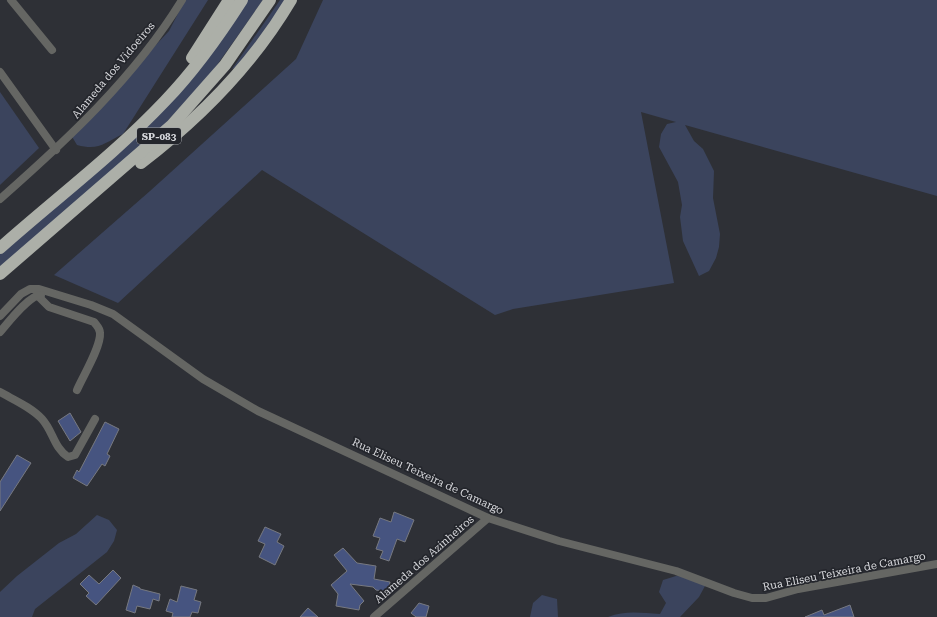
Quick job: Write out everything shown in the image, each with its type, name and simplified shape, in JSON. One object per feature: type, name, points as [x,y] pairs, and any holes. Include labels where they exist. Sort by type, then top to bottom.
[{"type":"highway","points":[[116,148],[184,69],[229,0]]},
{"type":"highway","name":"SP-083","points":[[0,248],[146,121],[181,84],[209,48],[242,0]]},
{"type":"highway","name":"SP-083","points":[[0,274],[130,163],[176,120],[225,65],[270,0]]},
{"type":"highway","points":[[26,251],[184,128],[238,73],[270,31],[291,0]]},
{"type":"street","points":[[11,0],[52,50]]},
{"type":"street","name":"Alameda dos Vidoeiros","points":[[0,199],[56,150],[82,124],[138,60],[169,21],[182,0]]},
{"type":"street","points":[[0,72],[56,150]]},
{"type":"street","name":"Rua Eliseu Teixeira de Camargo","points":[[0,316],[21,294],[30,289],[39,289],[56,294],[113,314],[203,379],[258,411],[488,518],[559,541],[676,571],[707,586],[752,598],[766,598],[798,588],[937,564]]},
{"type":"street","points":[[0,331],[37,295],[56,294]]},
{"type":"street","points":[[37,295],[49,307],[94,322],[99,328],[100,334],[98,343],[77,390]]},
{"type":"street","points":[[0,392],[32,410],[43,420],[61,452],[68,457],[75,455],[95,419]]},
{"type":"street","name":"Alameda dos Azinheiros","points":[[374,617],[488,518]]},
{"type":"shaded area","points":[[185,0],[208,0],[123,134],[96,147],[77,145],[71,135],[169,31]]},
{"type":"shaded area","points":[[247,0],[263,0],[212,72],[163,126],[0,268],[0,252],[111,160]]},
{"type":"shaded area","points":[[280,0],[287,0],[237,67],[232,69]]},
{"type":"shaded area","points":[[323,0],[937,0],[937,196],[685,125],[694,141],[703,149],[714,171],[713,198],[720,234],[716,258],[709,271],[699,276],[683,241],[680,217],[682,205],[678,182],[659,147],[661,134],[667,124],[676,122],[641,112],[674,283],[513,309],[495,315],[262,170],[118,303],[54,275],[150,191],[296,59]]},
{"type":"shaded area","points":[[0,92],[39,148],[0,185]]},
{"type":"shaded area","points":[[97,515],[109,520],[117,530],[114,541],[107,552],[35,609],[32,617],[0,617],[0,592],[17,576],[59,543],[76,534]]},
{"type":"shaded area","points":[[676,576],[697,577],[705,586],[699,597],[680,617],[608,617],[621,613],[660,614],[666,603],[659,592],[663,580]]},
{"type":"shaded area","points":[[542,595],[557,599],[558,617],[530,617],[533,603]]},
{"type":"building","points":[[70,413],[81,432],[70,441],[58,421]]},
{"type":"building","points":[[105,422],[119,429],[107,454],[110,456],[105,466],[102,464],[87,486],[73,478],[77,470],[79,472]]},
{"type":"building","points":[[17,455],[31,463],[0,511],[0,482]]},
{"type":"building","points":[[394,512],[414,520],[405,542],[397,539],[389,561],[380,558],[383,551],[376,549],[380,538],[373,536],[380,518],[391,522]]},
{"type":"building","points":[[265,527],[281,534],[277,542],[284,546],[275,565],[259,557],[265,544],[258,541]]},
{"type":"building","points":[[343,548],[357,563],[376,566],[374,579],[390,582],[388,592],[376,590],[373,587],[350,584],[364,601],[360,605],[359,610],[336,606],[338,594],[331,585],[347,571],[334,555]]},
{"type":"building","points":[[113,570],[121,578],[96,605],[86,596],[89,593],[80,584],[89,575],[99,584]]},
{"type":"building","points":[[133,585],[140,589],[160,594],[159,601],[153,599],[150,609],[137,606],[135,613],[126,610]]},
{"type":"building","points":[[181,586],[197,590],[194,600],[201,602],[198,613],[192,612],[190,617],[172,617],[173,613],[166,611],[170,599],[177,602]]},
{"type":"building","points":[[419,603],[429,606],[426,617],[416,617],[411,613]]},
{"type":"building","points":[[850,605],[854,617],[805,617],[822,610],[824,615]]},
{"type":"building","points":[[308,608],[318,617],[300,617]]}]
